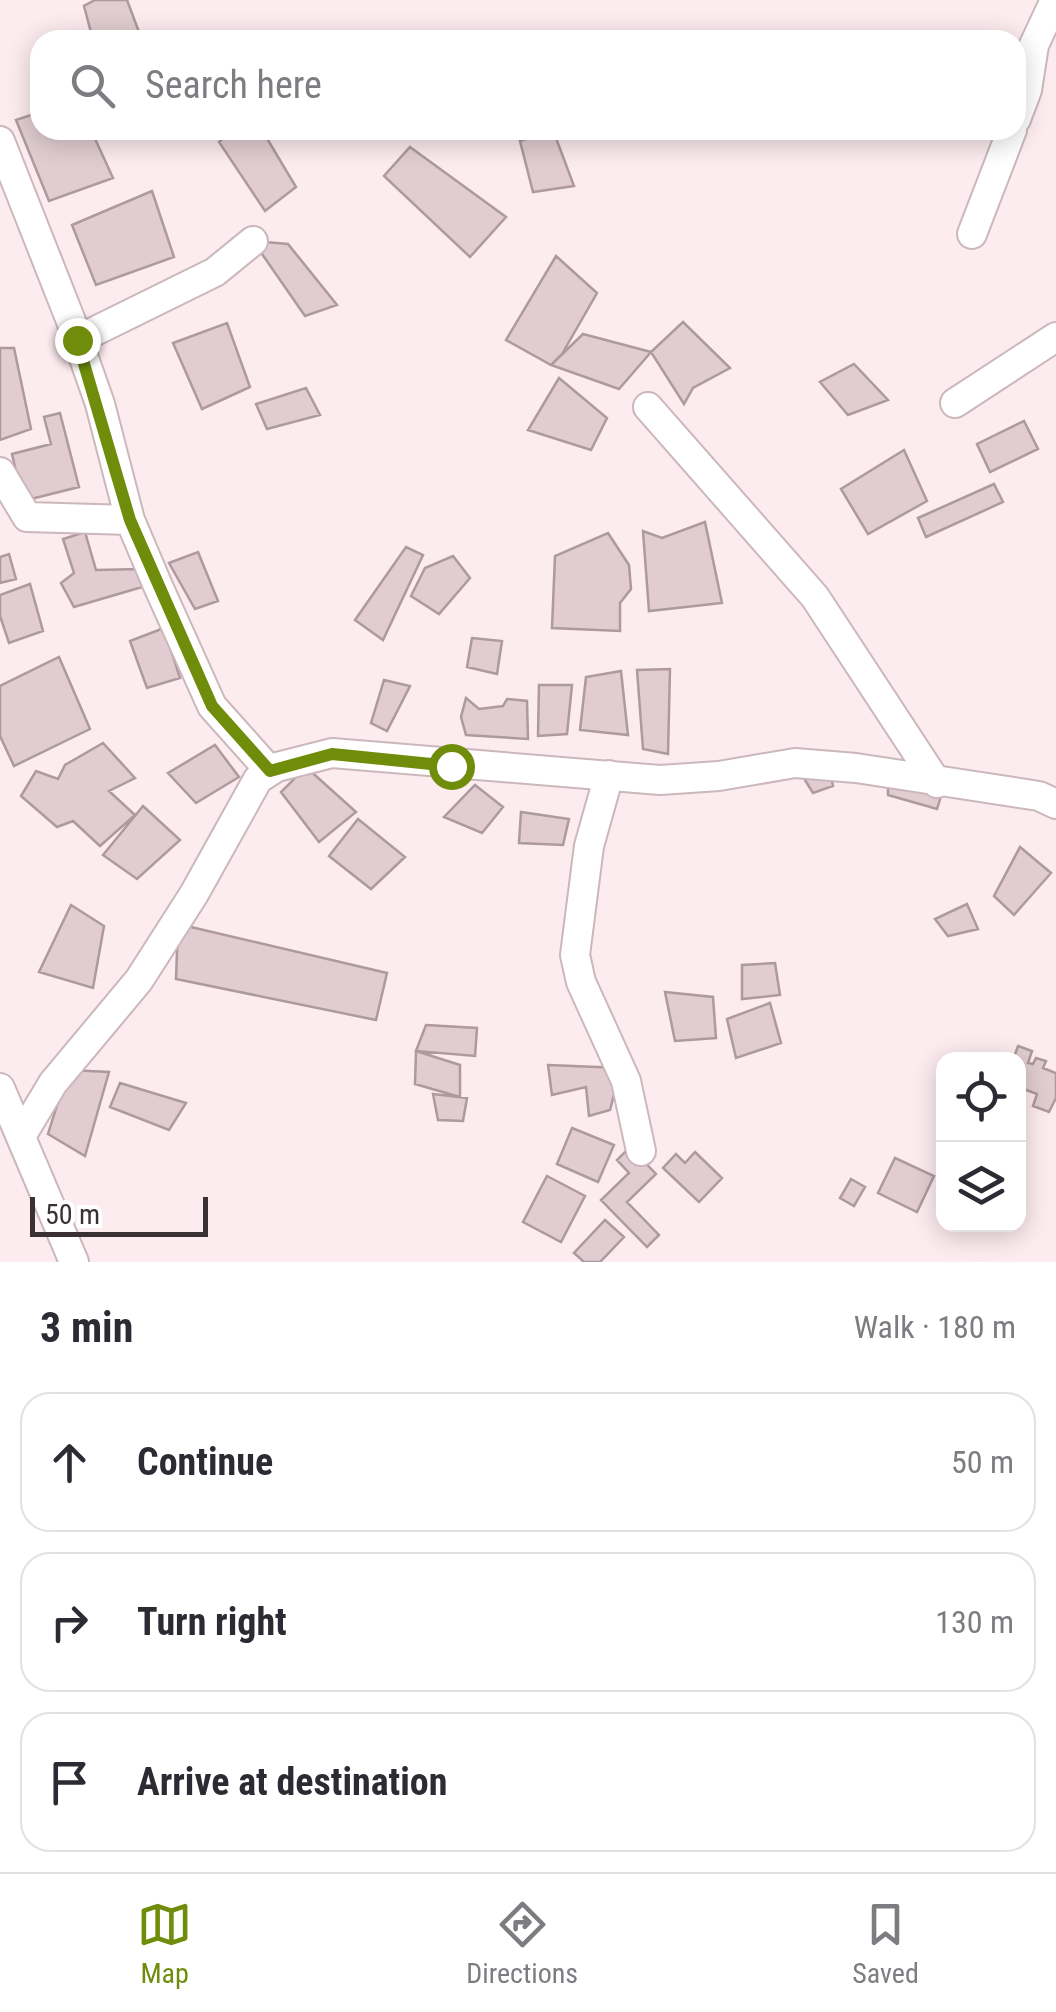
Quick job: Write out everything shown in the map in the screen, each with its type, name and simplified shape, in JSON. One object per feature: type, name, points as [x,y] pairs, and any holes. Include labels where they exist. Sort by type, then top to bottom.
[{"type":"street","points":[[1026,93],[1034,44],[1055,0]]},
{"type":"street","points":[[972,234],[1008,140]]},
{"type":"street","points":[[0,141],[77,340],[130,520],[212,706],[270,771]]},
{"type":"street","points":[[77,340],[215,272],[253,241]]},
{"type":"street","points":[[955,403],[1056,336]]},
{"type":"street","points":[[648,407],[815,597],[937,783]]},
{"type":"street","points":[[0,472],[27,517],[76,515],[130,520]]},
{"type":"street","points":[[22,1134],[54,1083],[139,980],[194,894],[258,779],[270,771],[332,754],[660,780],[795,764],[856,768],[1038,796],[1056,804]]},
{"type":"street","points":[[608,775],[589,846],[575,955],[582,982],[626,1081],[641,1151]]},
{"type":"street","points":[[0,1088],[74,1262]]},
{"type":"building","points":[[95,0],[127,0],[138,30],[90,30],[84,6]]},
{"type":"building","points":[[30,115],[30,140],[96,140],[113,178],[49,201],[16,120]]},
{"type":"building","points":[[268,140],[296,187],[265,211],[219,142]]},
{"type":"building","points":[[557,140],[574,186],[533,192],[520,141]]},
{"type":"building","points":[[410,147],[506,217],[470,257],[384,176]]},
{"type":"building","points":[[152,191],[174,257],[96,285],[72,225]]},
{"type":"building","points":[[253,241],[288,244],[337,305],[305,316]]},
{"type":"building","points":[[556,256],[597,293],[562,354],[551,365],[506,340]]},
{"type":"building","points":[[683,322],[730,368],[693,388],[684,404],[651,352]]},
{"type":"building","points":[[227,323],[250,387],[202,409],[173,343]]},
{"type":"building","points":[[583,334],[651,352],[619,389],[551,365]]},
{"type":"building","points":[[0,348],[14,348],[31,429],[0,440]]},
{"type":"building","points":[[854,364],[888,400],[848,415],[820,382]]},
{"type":"building","points":[[559,378],[607,418],[591,450],[528,430]]},
{"type":"building","points":[[306,388],[320,415],[267,429],[256,404]]},
{"type":"building","points":[[60,413],[79,487],[23,501],[12,454],[51,444],[44,417]]},
{"type":"building","points":[[1024,421],[1038,449],[990,472],[977,444]]},
{"type":"building","points":[[904,450],[927,501],[868,534],[841,489]]},
{"type":"building","points":[[994,484],[1003,502],[926,537],[918,518]]},
{"type":"building","points":[[705,522],[722,603],[649,611],[643,531],[662,538]]},
{"type":"building","points":[[85,532],[96,570],[139,569],[142,587],[74,607],[61,583],[74,573],[63,539]]},
{"type":"building","points":[[608,533],[629,565],[631,589],[620,603],[620,631],[552,628],[555,556]]},
{"type":"building","points":[[406,547],[423,555],[383,640],[355,620]]},
{"type":"building","points":[[198,552],[218,601],[195,609],[169,563]]},
{"type":"building","points":[[9,554],[16,579],[0,583],[0,557]]},
{"type":"building","points":[[453,556],[470,578],[439,614],[411,596],[425,568]]},
{"type":"building","points":[[30,584],[43,631],[9,643],[0,616],[0,595]]},
{"type":"building","points":[[164,628],[180,678],[147,688],[130,641]]},
{"type":"building","points":[[472,638],[502,641],[497,674],[467,667]]},
{"type":"building","points":[[59,657],[90,729],[14,766],[0,736],[0,686]]},
{"type":"building","points":[[670,669],[668,754],[643,749],[637,670]]},
{"type":"building","points":[[621,671],[628,735],[580,730],[586,677]]},
{"type":"building","points":[[384,680],[410,686],[387,731],[371,723]]},
{"type":"building","points":[[539,685],[572,685],[567,734],[538,736]]},
{"type":"building","points":[[466,698],[479,709],[503,706],[507,699],[527,701],[528,739],[466,735],[461,717]]},
{"type":"building","points":[[103,743],[135,778],[109,791],[135,815],[100,846],[73,821],[57,827],[21,796],[36,771],[58,779],[65,765]]},
{"type":"building","points":[[215,745],[239,777],[196,803],[168,773]]},
{"type":"building","points":[[306,767],[356,812],[319,842],[281,792]]},
{"type":"building","points":[[800,772],[830,773],[833,786],[813,793]]},
{"type":"building","points":[[888,781],[942,793],[937,809],[888,795]]},
{"type":"building","points":[[475,785],[503,807],[482,833],[444,817]]},
{"type":"building","points":[[143,806],[180,840],[137,879],[103,855]]},
{"type":"building","points":[[521,812],[569,819],[563,845],[519,843]]},
{"type":"building","points":[[358,819],[405,857],[371,889],[329,856]]},
{"type":"building","points":[[1020,847],[1051,873],[1014,915],[994,896]]},
{"type":"building","points":[[967,904],[978,929],[948,936],[935,919]]},
{"type":"building","points":[[71,905],[104,926],[93,988],[39,972]]},
{"type":"building","points":[[178,924],[387,973],[376,1020],[176,979]]},
{"type":"building","points":[[775,963],[780,995],[742,999],[742,965]]},
{"type":"building","points":[[665,992],[713,997],[716,1038],[675,1041]]},
{"type":"building","points":[[770,1003],[781,1043],[736,1058],[727,1019]]},
{"type":"building","points":[[426,1025],[477,1028],[475,1056],[416,1051]]},
{"type":"building","points":[[1018,1046],[1032,1051],[1028,1063],[1033,1064],[1036,1058],[1046,1061],[1043,1068],[1056,1073],[1056,1098],[1049,1112],[1033,1106],[1037,1094],[1026,1090],[1026,1052],[1016,1052]]},
{"type":"building","points":[[416,1051],[460,1065],[460,1097],[415,1084]]},
{"type":"building","points":[[548,1065],[621,1068],[610,1110],[589,1116],[586,1087],[552,1095]]},
{"type":"building","points":[[68,1070],[109,1072],[85,1156],[48,1134]]},
{"type":"building","points":[[120,1083],[186,1103],[169,1130],[110,1107]]},
{"type":"building","points":[[433,1094],[467,1098],[463,1121],[438,1120]]},
{"type":"building","points":[[572,1128],[614,1145],[598,1182],[557,1164]]},
{"type":"building","points":[[630,1147],[656,1174],[627,1202],[659,1235],[647,1247],[601,1200],[629,1173],[617,1160]]},
{"type":"building","points":[[695,1152],[722,1178],[699,1202],[663,1168],[676,1154],[685,1163]]},
{"type":"building","points":[[895,1158],[934,1176],[917,1212],[878,1193]]},
{"type":"building","points":[[547,1176],[585,1196],[561,1242],[523,1222]]},
{"type":"building","points":[[851,1179],[865,1187],[854,1206],[840,1198]]},
{"type":"building","points":[[605,1220],[624,1237],[600,1262],[584,1262],[574,1253]]},
{"type":"route","points":[[77,340],[100,404],[130,520],[212,706],[234,733],[270,771],[302,759],[332,754],[451,766]]}]
